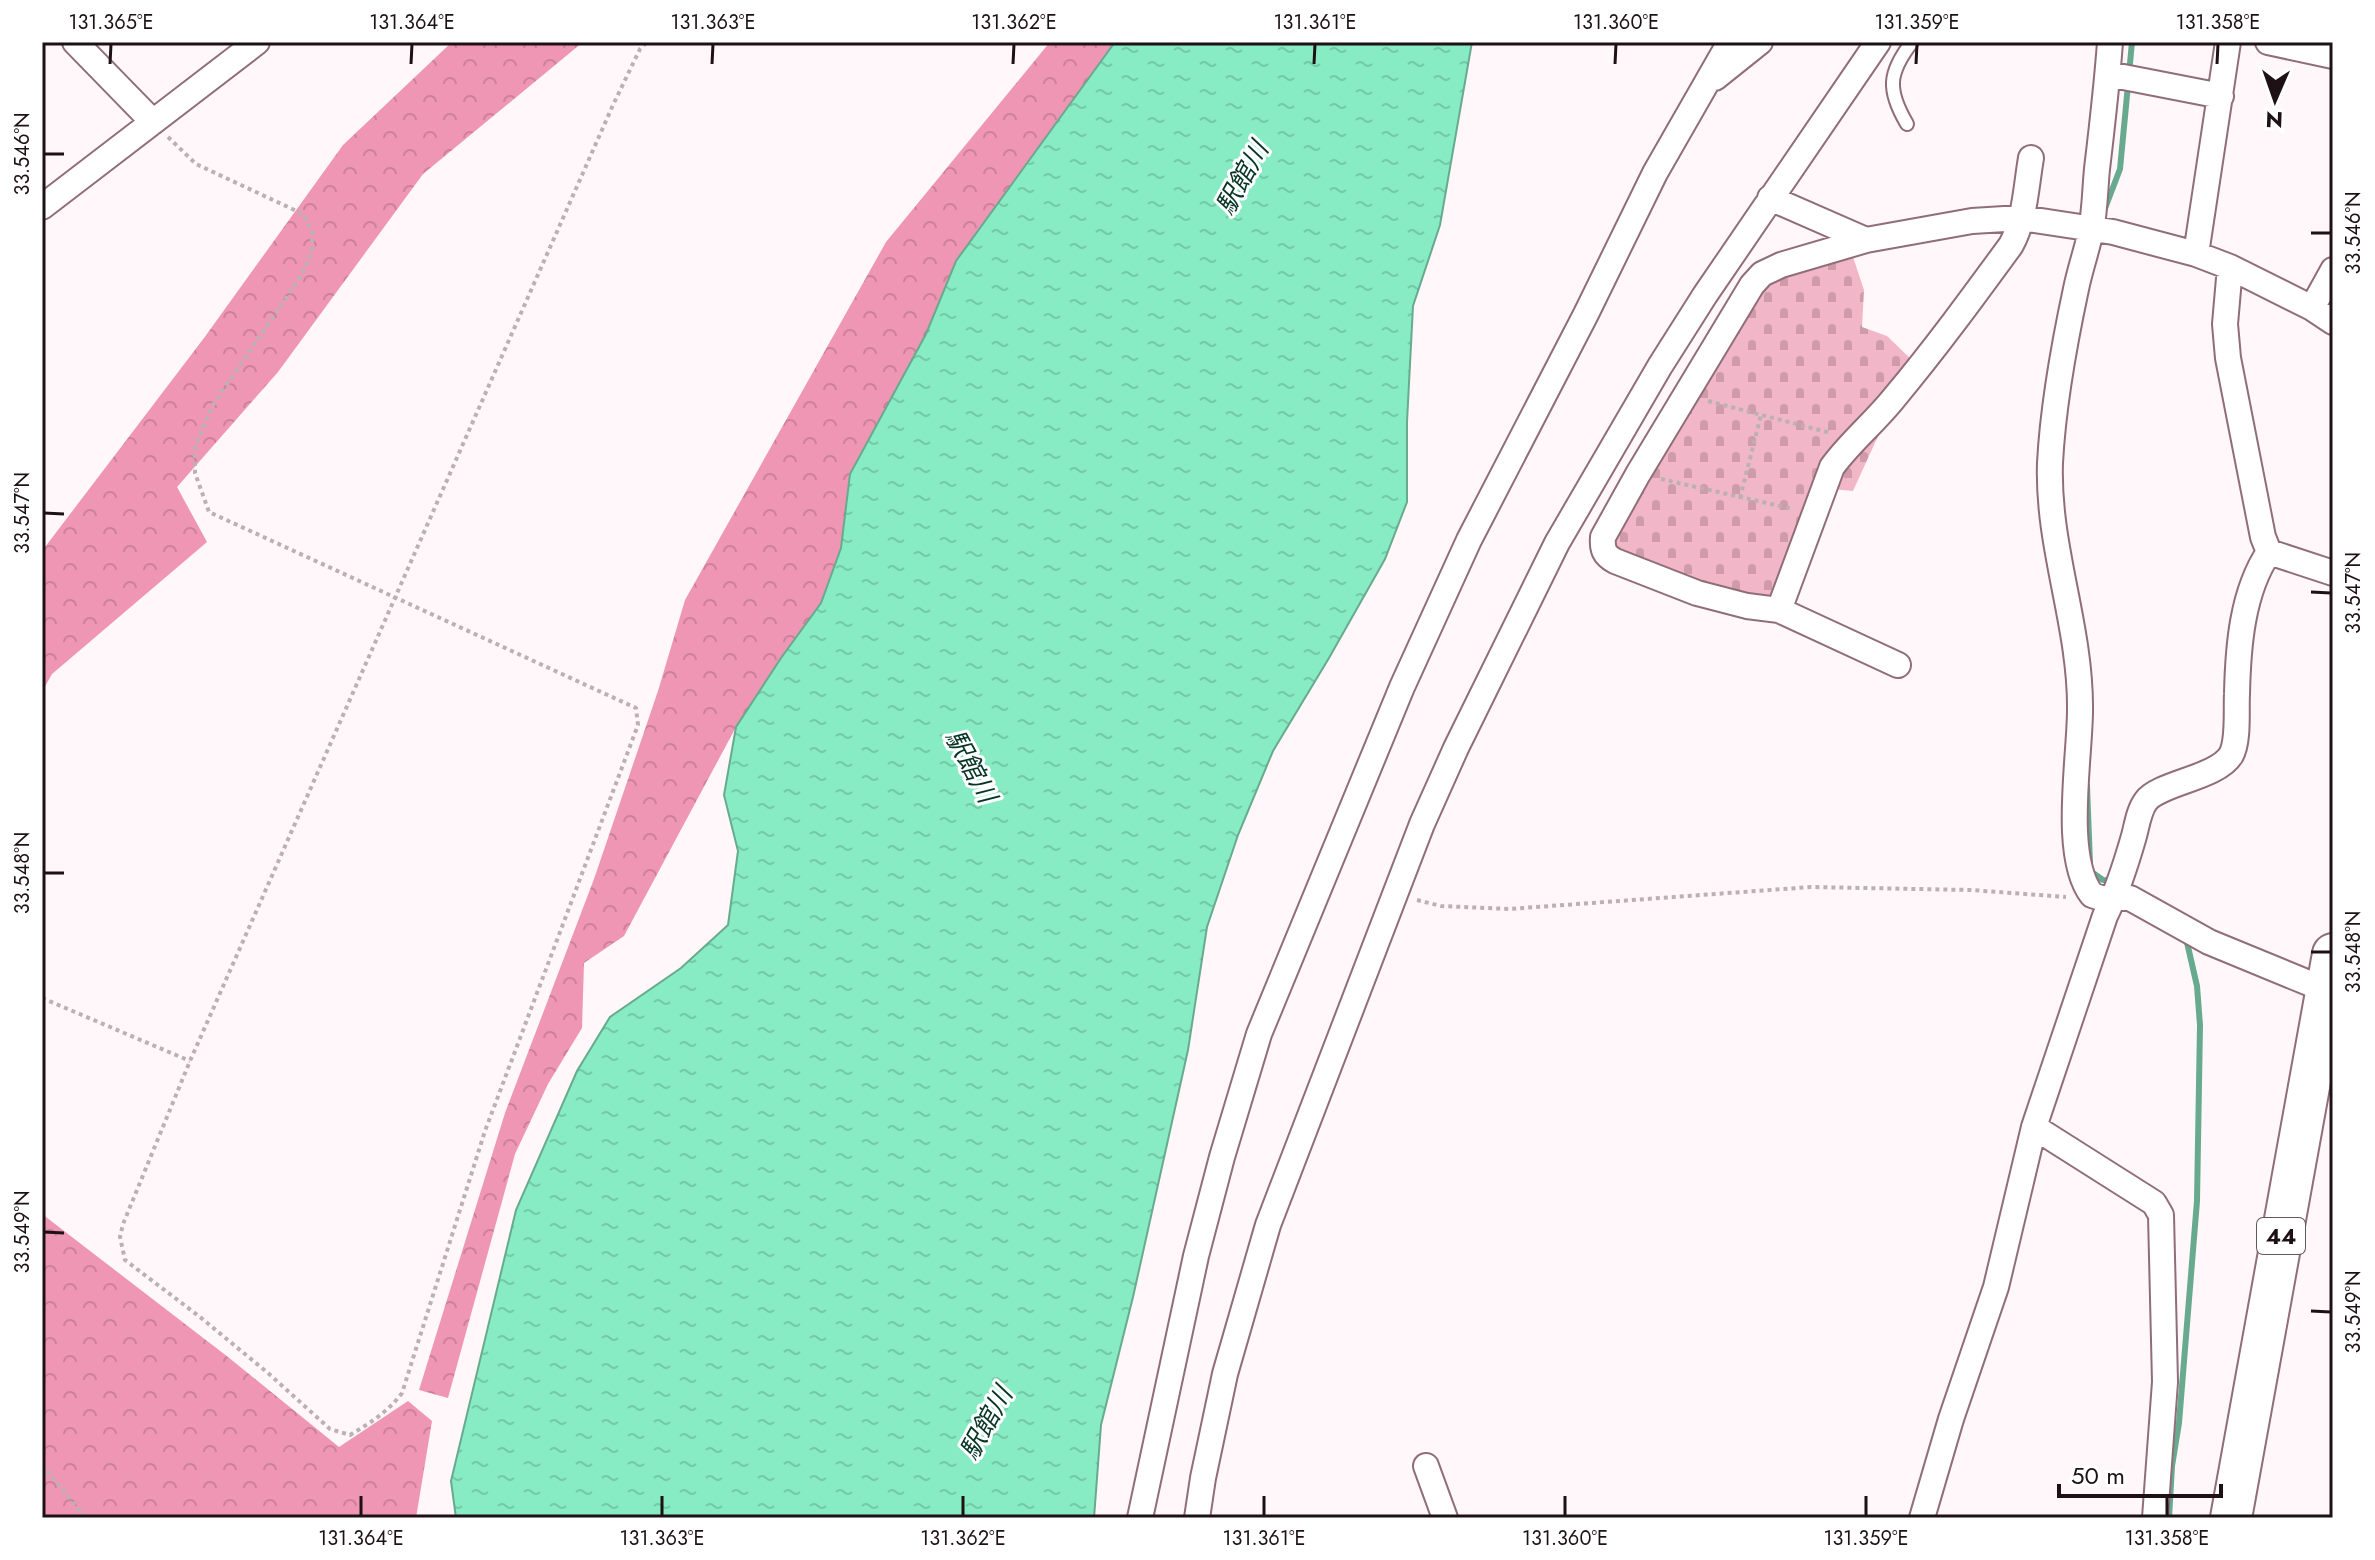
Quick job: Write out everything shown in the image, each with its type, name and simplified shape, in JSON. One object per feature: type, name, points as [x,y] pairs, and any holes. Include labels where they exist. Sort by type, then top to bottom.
[{"type":"main road","name":"44","points":[[2231,1518],[2331,979]]},
{"type":"street","points":[[75,42],[153,122]]},
{"type":"street","points":[[42,207],[257,42]]},
{"type":"street","points":[[1140,1518],[1196,1256],[1259,1034],[1402,687],[1469,540],[1655,173],[1730,42]]},
{"type":"street","points":[[1704,87],[1760,42]]},
{"type":"street","points":[[1197,1518],[1225,1374],[1268,1225],[1422,824],[1456,748],[1557,543],[1660,366],[1770,198],[1878,42]]},
{"type":"street","points":[[2110,42],[2091,228],[2062,365],[2053,423],[2050,476],[2056,550],[2073,623],[2079,670],[2076,850],[2081,876],[2104,896],[2130,898],[2209,942],[2331,979]]},
{"type":"street","points":[[2196,254],[2228,42]]},
{"type":"street","points":[[2268,42],[2333,56]]},
{"type":"street","points":[[2108,74],[2221,96]]},
{"type":"street","points":[[1779,610],[1832,467],[1934,348],[2016,235],[2031,158]]},
{"type":"street","points":[[1770,198],[1866,240]]},
{"type":"street","points":[[1898,665],[1779,610],[1747,606],[1697,593],[1607,557],[1602,548],[1603,537],[1638,474],[1752,285],[1762,274],[1781,265],[1866,240],[1972,221],[2021,218],[2091,228],[2196,254],[2230,267],[2312,308],[2333,322]]},
{"type":"street","points":[[2230,267],[2225,324],[2228,358],[2263,537],[2269,552]]},
{"type":"street","points":[[2312,308],[2333,270]]},
{"type":"street","points":[[1922,1518],[1951,1419],[1996,1287],[2034,1127],[2105,916],[2104,896],[2146,801],[2212,770],[2232,754],[2242,633],[2259,567],[2269,552]]},
{"type":"street","points":[[2269,552],[2333,573]]},
{"type":"street","points":[[2034,1127],[2154,1203],[2161,1215],[2165,1382],[2155,1518]]},
{"type":"street","points":[[1426,1466],[1445,1518]]},
{"type":"lane","points":[[1907,124],[1892,92],[1894,75],[1903,53],[1912,42]]},
{"type":"path","points":[[153,122],[196,164],[303,214],[312,232],[312,251],[301,276],[213,405],[195,447],[195,473],[209,512],[396,597],[636,708],[638,725],[485,1131],[402,1393],[376,1420],[350,1435],[330,1429],[211,1326],[125,1260],[120,1237],[190,1061],[396,597],[613,105],[640,49],[647,42]]},
{"type":"path","points":[[1685,396],[1856,440]]},
{"type":"path","points":[[1740,498],[1761,415]]},
{"type":"path","points":[[1638,474],[1815,514]]},
{"type":"path","points":[[1396,896],[1441,906],[1509,909],[1811,887],[1971,890],[2082,898],[2104,896]]},
{"type":"path","points":[[42,998],[190,1061]]},
{"type":"path","points":[[42,1465],[86,1518]]},
{"type":"green space","points":[[452,42],[583,42],[423,174],[278,372],[177,487],[207,542],[52,674],[42,692],[42,551],[204,338],[343,145]]},
{"type":"green space","points":[[1050,42],[1115,42],[956,261],[926,334],[850,474],[841,548],[821,603],[736,727],[624,936],[584,963],[582,1028],[548,1084],[515,1154],[448,1398],[419,1390],[505,1113],[594,879],[658,691],[685,600],[886,242]]},
{"type":"green space","points":[[1851,251],[1864,290],[1862,327],[1887,336],[1916,364],[1853,491],[1832,489],[1777,597],[1764,603],[1620,557],[1611,537],[1758,286]]},
{"type":"green space","points":[[42,1214],[339,1447],[408,1401],[432,1421],[416,1518],[42,1518]]},
{"type":"water","name":"駅館川","points":[[1115,42],[1472,42],[1440,225],[1413,306],[1407,422],[1407,502],[1385,559],[1273,751],[1238,835],[1207,927],[1188,1050],[1101,1425],[1094,1518],[456,1518],[451,1481],[516,1210],[577,1071],[610,1017],[681,968],[728,925],[738,851],[724,795],[736,727],[821,603],[841,548],[850,474],[926,334],[956,261]]},
{"type":"waterway","points":[[2129,74],[2132,42]]},
{"type":"waterway","points":[[2104,211],[2120,169],[2128,85]]},
{"type":"waterway","points":[[2087,786],[2090,863]]},
{"type":"waterway","points":[[2093,873],[2103,880],[2115,881]]},
{"type":"waterway","points":[[2169,1518],[2197,1201],[2200,1025],[2197,986],[2186,938]]}]
